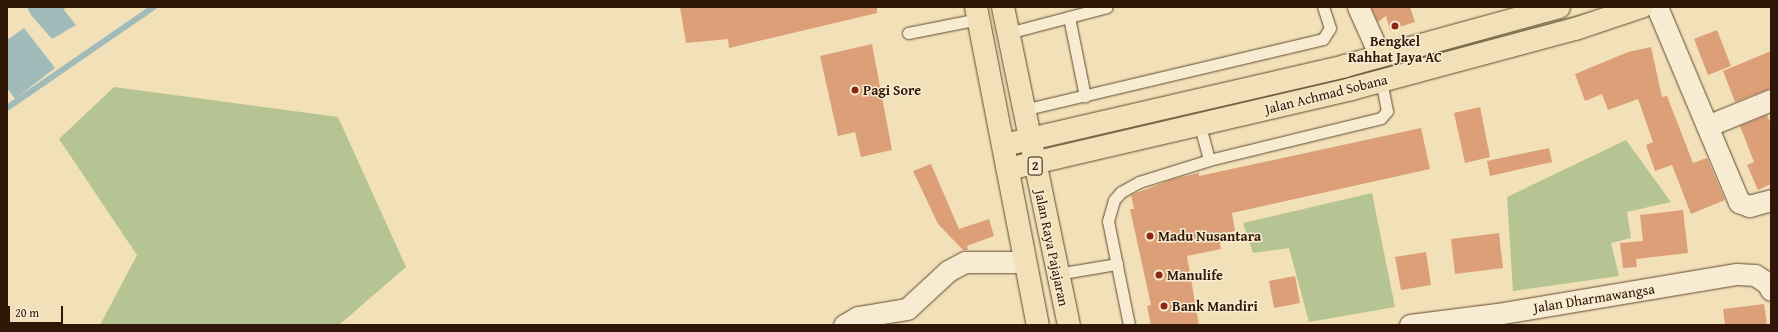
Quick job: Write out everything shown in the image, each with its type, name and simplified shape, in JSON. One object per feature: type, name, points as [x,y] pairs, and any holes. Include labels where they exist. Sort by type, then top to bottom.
[{"type":"main road","name":"Jalan Raya Pajajaran","points":[[1003,7],[1057,274],[1069,325]]},
{"type":"main road","name":"Jalan Achmad Sobana","points":[[1004,145],[1345,66],[1559,7]]},
{"type":"main road","name":"Jalan Achmad Sobana","points":[[1008,169],[1200,126],[1351,89],[1575,28],[1641,7]]},
{"type":"main road","name":"Jalan Raya Pajajaran","points":[[977,13],[1038,325]]},
{"type":"main road","points":[[1345,66],[1351,89]]},
{"type":"street","points":[[1358,7],[1380,56]]},
{"type":"street","points":[[1657,7],[1740,202],[1749,206],[1771,200]]},
{"type":"street","points":[[1707,126],[1771,100]]},
{"type":"street","points":[[844,325],[858,317],[907,309],[948,271],[966,262],[1025,262]]},
{"type":"street","name":"Jalan Dharmawangsa","points":[[1410,325],[1497,314],[1737,274],[1755,275],[1768,283],[1771,290]]},
{"type":"lane","points":[[1008,33],[1107,7]]},
{"type":"lane","points":[[1024,110],[1323,39],[1330,28],[1323,7]]},
{"type":"lane","points":[[908,33],[977,13]]},
{"type":"lane","points":[[1069,17],[1084,96]]},
{"type":"lane","points":[[1129,325],[1108,221],[1114,200],[1121,192],[1139,182],[1208,160],[1381,118],[1387,111],[1387,105],[1381,80]]},
{"type":"lane","points":[[1200,126],[1208,160]]},
{"type":"lane","points":[[1057,274],[1116,264]]},
{"type":"green space","points":[[1621,7],[1368,73],[1364,71],[1366,68],[1605,8]]},
{"type":"green space","points":[[1327,80],[1093,137],[1089,136]]},
{"type":"green space","points":[[114,87],[338,117],[406,267],[339,325],[100,325],[137,255],[59,139]]},
{"type":"green space","points":[[1626,140],[1671,202],[1627,212],[1631,238],[1611,243],[1619,276],[1513,291],[1507,197]]},
{"type":"green space","points":[[1372,193],[1395,307],[1309,322],[1289,248],[1253,253],[1243,223]]},
{"type":"water","points":[[27,7],[65,7],[64,10],[76,25],[52,39],[31,15]]},
{"type":"water","points":[[24,28],[55,68],[15,99],[7,88],[7,40]]},
{"type":"building","points":[[680,7],[877,7],[877,13],[729,48],[728,39],[686,43]]},
{"type":"building","points":[[1371,7],[1410,7],[1415,22],[1390,30],[1386,16],[1378,22]]},
{"type":"building","points":[[1717,30],[1731,66],[1708,75],[1694,39]]},
{"type":"building","name":"Pagi Sore","points":[[872,44],[892,150],[861,157],[855,132],[838,136],[820,56]]},
{"type":"building","points":[[1651,47],[1662,97],[1667,96],[1693,163],[1707,158],[1725,200],[1691,214],[1672,165],[1655,171],[1646,145],[1653,142],[1638,99],[1608,110],[1602,94],[1585,101],[1575,74],[1628,52]]},
{"type":"building","points":[[1771,51],[1771,88],[1735,102],[1723,71]]},
{"type":"building","points":[[1480,107],[1490,157],[1465,163],[1454,113]]},
{"type":"building","points":[[1767,115],[1771,124],[1771,184],[1758,190],[1747,165],[1754,162],[1740,126]]},
{"type":"building","points":[[1421,128],[1430,169],[1232,213],[1235,231],[1218,234],[1221,249],[1187,256],[1199,325],[1151,325],[1147,306],[1151,305],[1130,209],[1134,209],[1131,195],[1173,179],[1199,173],[1199,176]]},
{"type":"building","points":[[1549,148],[1552,162],[1490,176],[1487,161]]},
{"type":"building","points":[[931,164],[959,229],[989,219],[994,236],[967,246],[968,250],[963,250],[938,224],[913,171]]},
{"type":"building","points":[[1683,210],[1688,253],[1636,259],[1637,267],[1623,268],[1620,243],[1643,241],[1640,215]]},
{"type":"building","points":[[1499,233],[1503,268],[1455,274],[1451,239]]},
{"type":"building","points":[[1426,252],[1431,285],[1401,290],[1395,257]]},
{"type":"building","points":[[1295,276],[1300,303],[1274,308],[1269,281]]},
{"type":"building","points":[[1764,304],[1767,325],[1725,325],[1723,309]]},
{"type":"waterway","points":[[7,108],[154,7]]},
{"type":"place","name":"Bengkel Rahhat Jaya AC","points":[[1395,26]]},
{"type":"place","name":"Pagi Sore","points":[[855,90]]},
{"type":"place","name":"Madu Nusantara","points":[[1150,236]]},
{"type":"place","name":"Manulife","points":[[1159,275]]},
{"type":"place","name":"Bank Mandiri","points":[[1164,306]]}]
